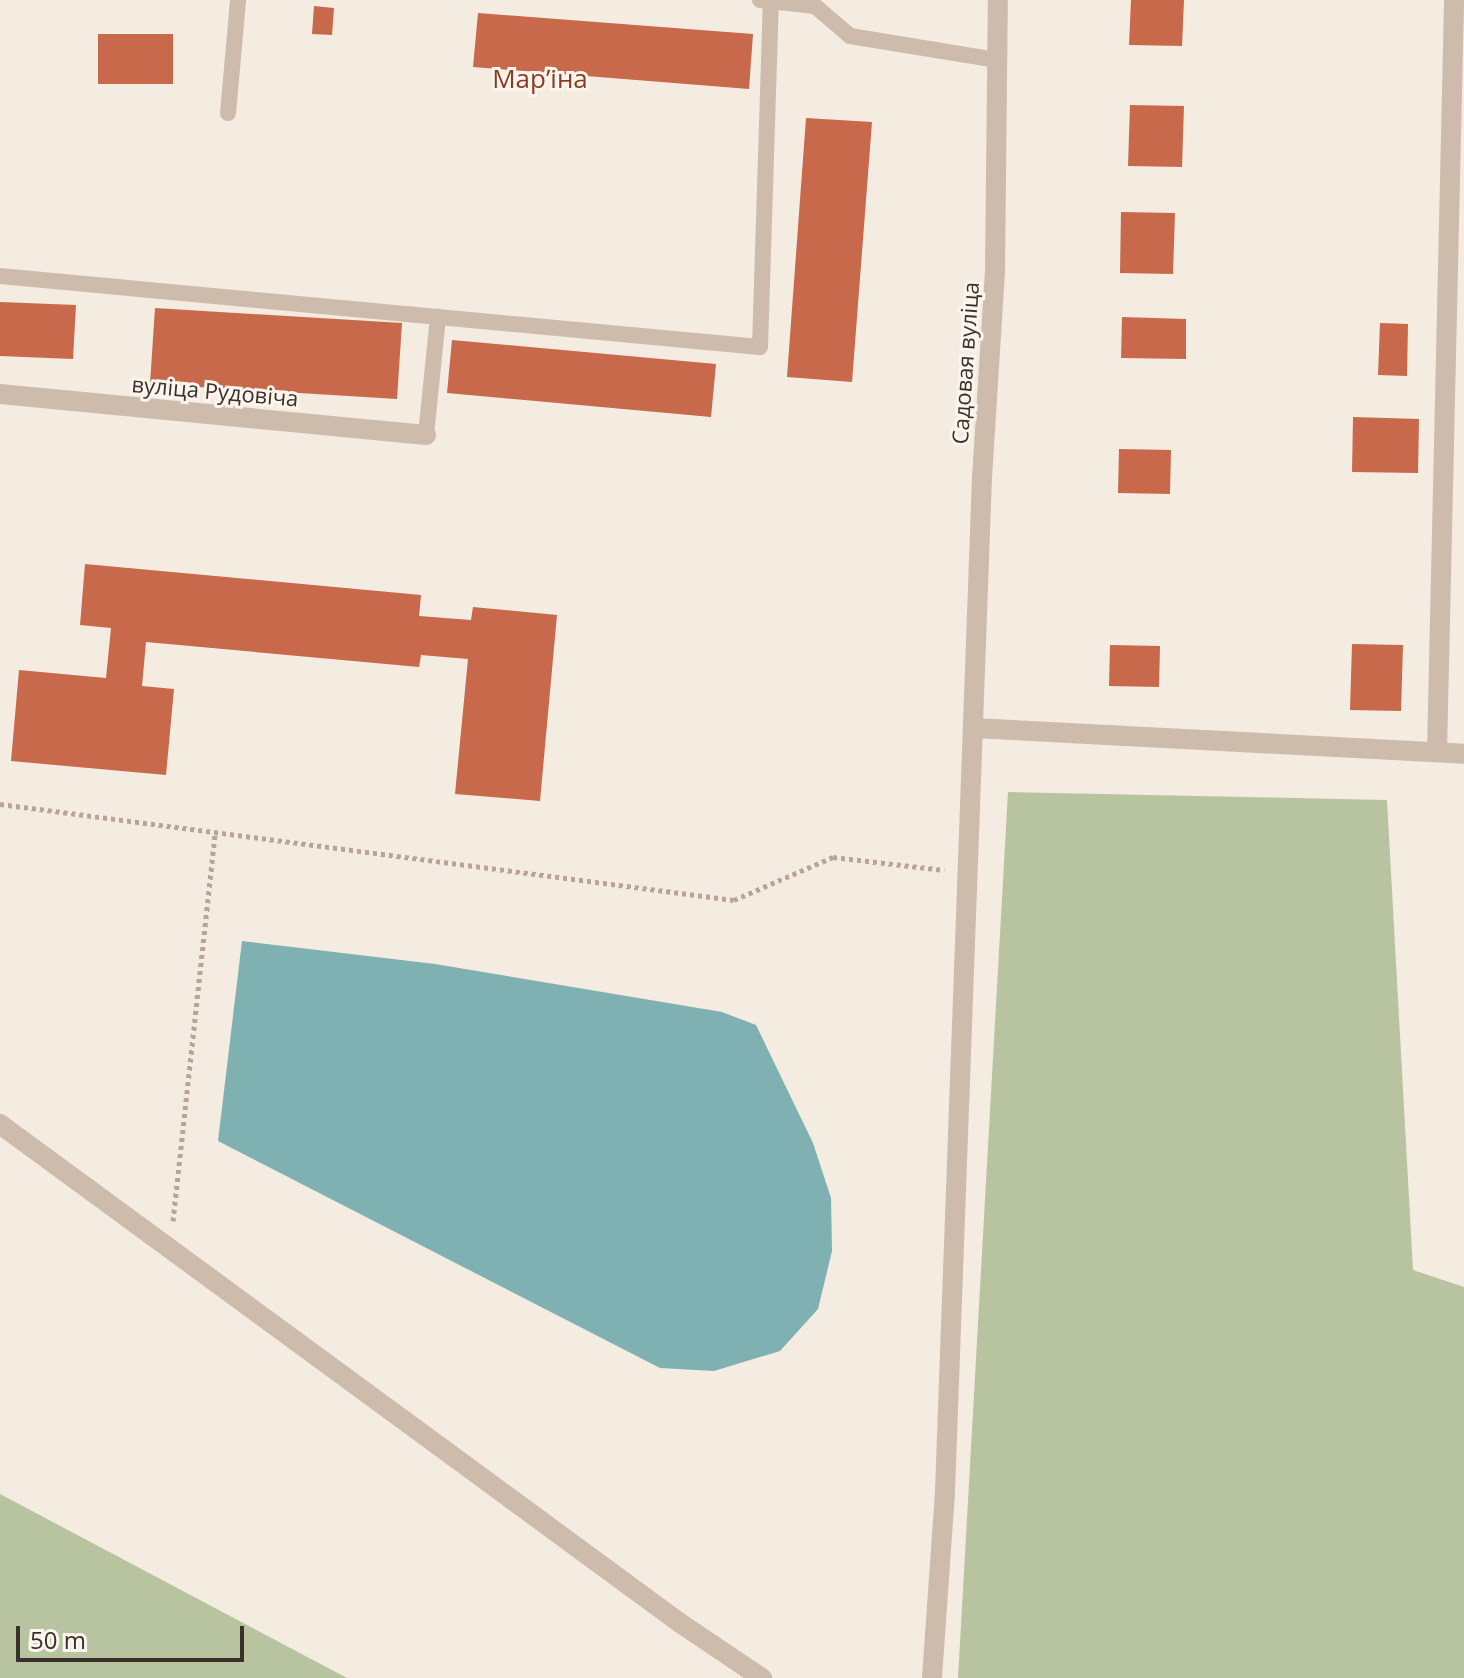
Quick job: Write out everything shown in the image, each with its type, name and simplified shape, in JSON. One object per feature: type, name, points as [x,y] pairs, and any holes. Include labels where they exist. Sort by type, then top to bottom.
[{"type":"street","name":"Садовая вуліца","points":[[932,1678],[945,1491],[995,272],[998,0]]},
{"type":"street","points":[[1437,752],[1454,0]]},
{"type":"street","name":"вуліца Рудовіча","points":[[0,394],[426,435]]},
{"type":"street","points":[[974,728],[1464,754]]},
{"type":"street","points":[[0,1124],[170,1251],[762,1678]]},
{"type":"lane","points":[[228,113],[238,0]]},
{"type":"lane","points":[[0,276],[760,347],[766,1],[815,6],[850,36],[996,60]]},
{"type":"lane","points":[[426,435],[438,317]]},
{"type":"path","points":[[0,804],[734,900],[833,857],[969,873]]},
{"type":"path","points":[[170,1251],[215,832]]},
{"type":"green space","points":[[1008,792],[1387,800],[1413,1270],[1464,1287],[1464,1678],[958,1678]]},
{"type":"green space","points":[[0,1494],[347,1678],[0,1678]]},
{"type":"water","points":[[242,941],[435,964],[722,1012],[756,1025],[813,1143],[831,1198],[832,1251],[818,1309],[780,1351],[714,1371],[660,1368],[218,1141]]},
{"type":"building","points":[[1131,0],[1184,0],[1182,46],[1129,45]]},
{"type":"building","points":[[314,6],[334,8],[332,35],[312,34]]},
{"type":"building","points":[[478,13],[753,34],[749,89],[473,67]]},
{"type":"building","points":[[98,34],[173,34],[173,84],[98,84]]},
{"type":"building","points":[[1130,105],[1184,106],[1182,167],[1128,166]]},
{"type":"building","points":[[806,118],[872,122],[852,382],[787,377]]},
{"type":"building","points":[[1121,212],[1175,213],[1173,274],[1120,273]]},
{"type":"building","points":[[0,302],[76,305],[73,359],[0,356]]},
{"type":"building","points":[[155,308],[402,323],[397,399],[150,384]]},
{"type":"building","points":[[1122,317],[1186,319],[1186,359],[1121,358]]},
{"type":"building","points":[[1380,323],[1408,324],[1407,376],[1378,375]]},
{"type":"building","points":[[452,340],[716,364],[711,417],[447,393]]},
{"type":"building","points":[[1353,417],[1419,419],[1418,473],[1352,472]]},
{"type":"building","points":[[1119,449],[1171,450],[1170,494],[1118,493]]},
{"type":"building","points":[[85,564],[421,595],[419,616],[471,620],[473,607],[557,615],[540,801],[455,794],[468,659],[421,655],[419,667],[146,642],[142,686],[174,689],[166,775],[11,761],[19,670],[106,678],[111,628],[80,625]]},
{"type":"building","points":[[1352,644],[1403,645],[1401,711],[1350,710]]},
{"type":"building","points":[[1110,645],[1160,646],[1159,687],[1109,686]]},
{"type":"district","name":"Марʼіна","points":[[540,79]]}]
